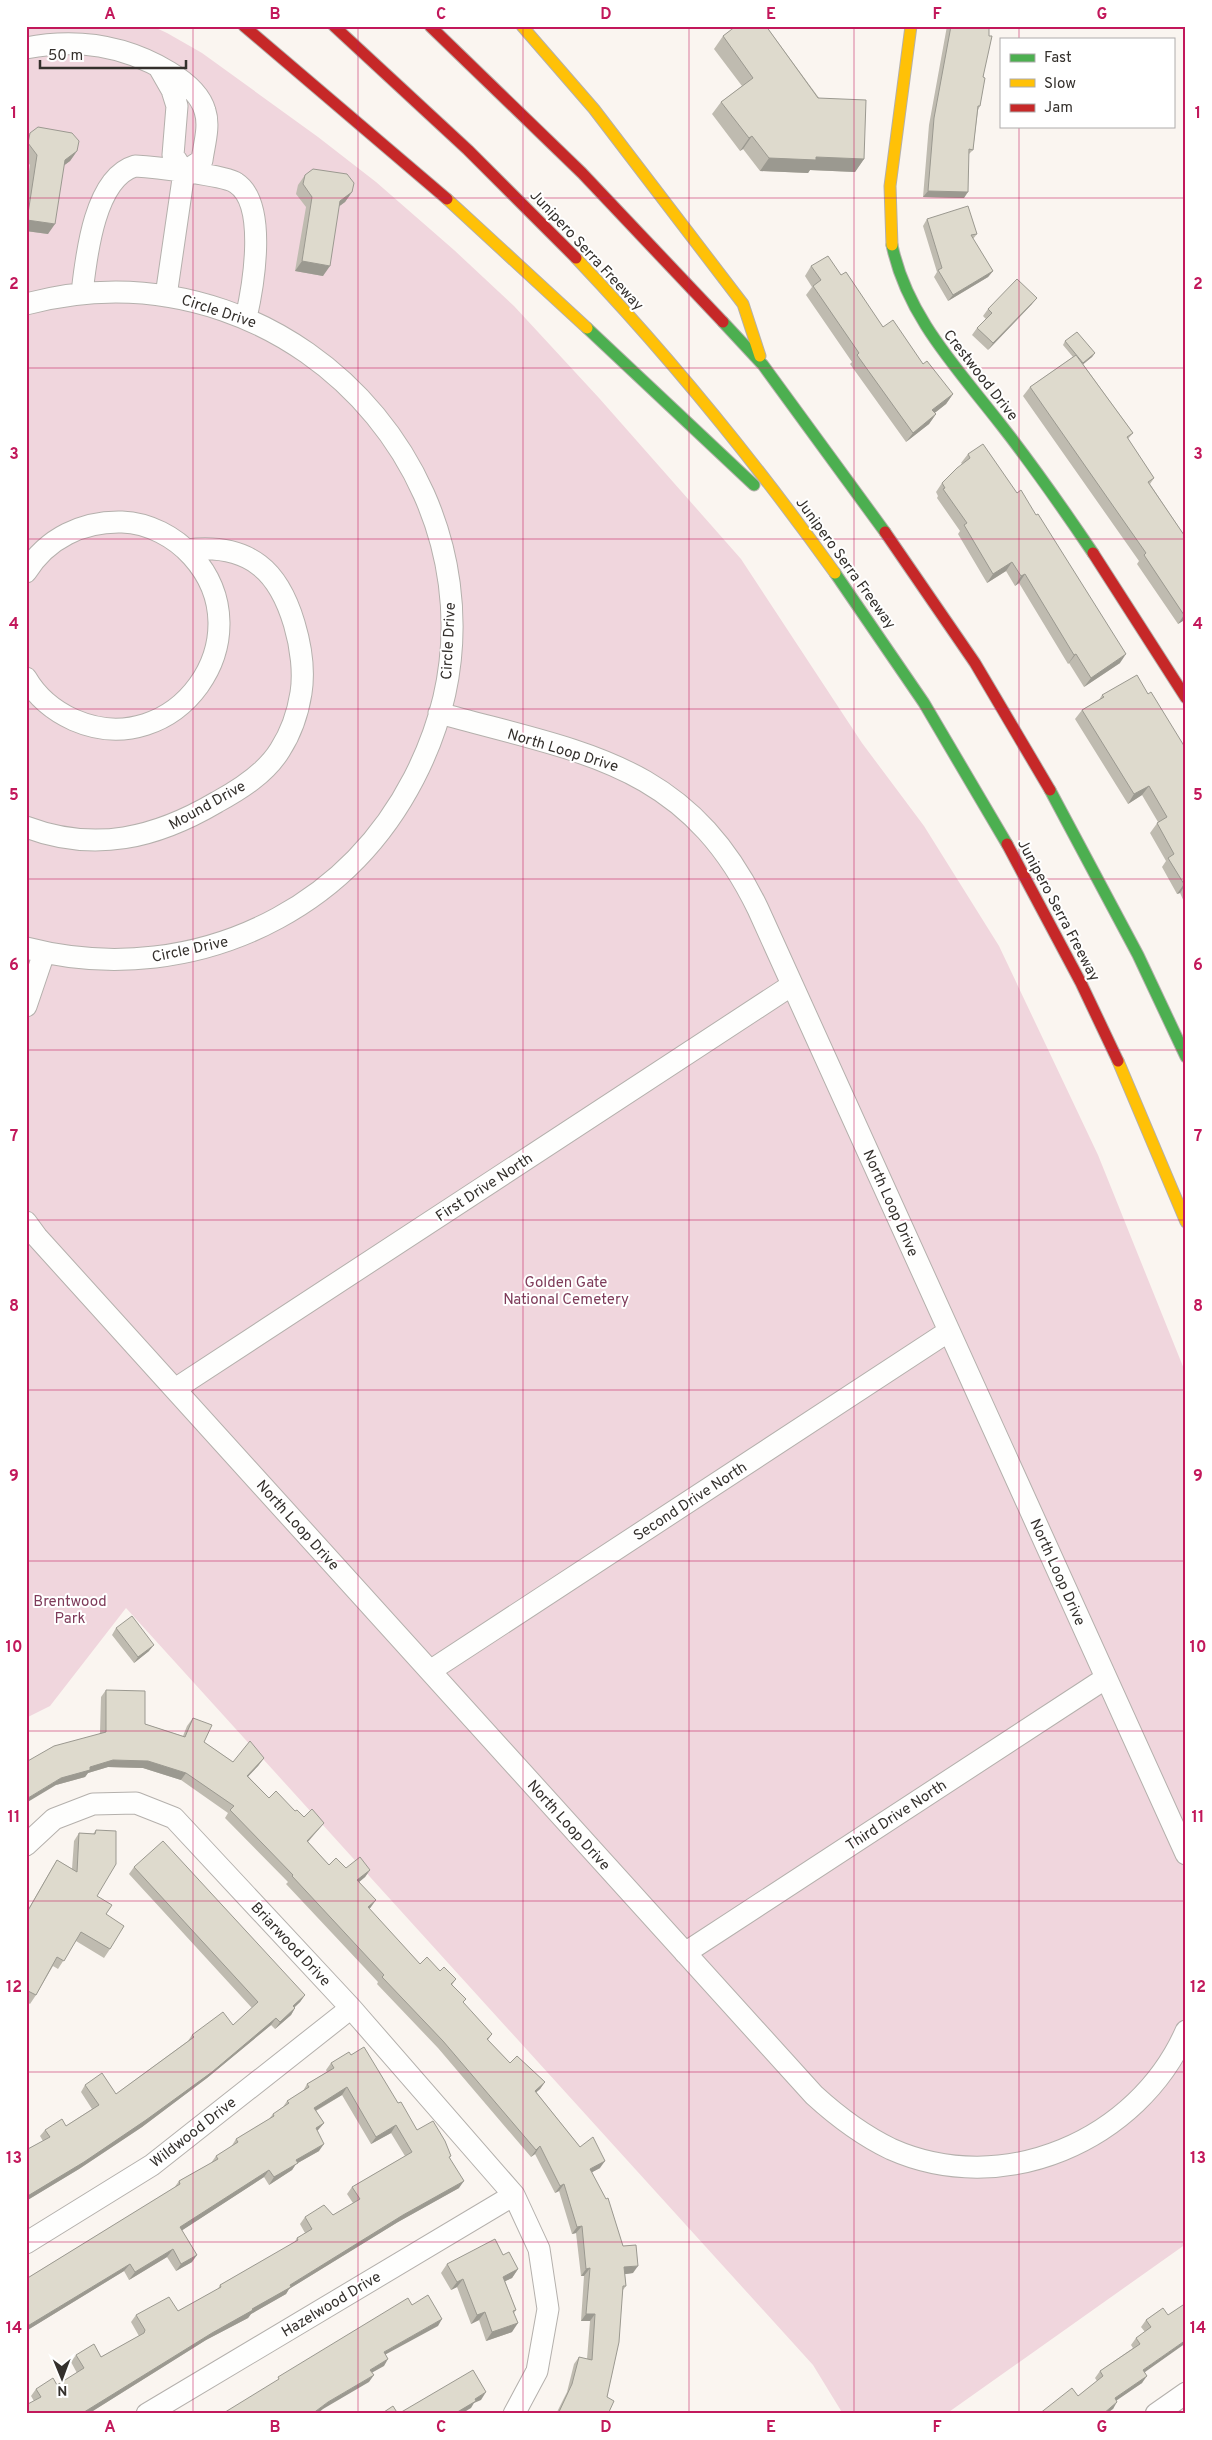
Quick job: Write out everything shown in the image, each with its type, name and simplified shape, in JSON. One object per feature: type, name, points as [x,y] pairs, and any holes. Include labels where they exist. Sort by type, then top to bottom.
[{"type":"main road","points":[[244,26],[470,219],[813,541]]},
{"type":"main road","name":"Junipero Serra Freeway","points":[[334,26],[475,156],[596,279],[708,407],[813,541],[921,698],[1024,874],[1080,981],[1116,1057],[1186,1222]]},
{"type":"main road","points":[[430,26],[582,173],[763,365],[920,581],[1014,727],[1101,882],[1186,1057]]},
{"type":"main road","points":[[522,26],[557,64],[594,109],[744,304],[763,365]]},
{"type":"main road","name":"Crestwood Drive","points":[[911,26],[908,62],[891,165],[888,205],[891,242],[901,276],[915,308],[933,338],[996,418],[1058,502],[1122,596],[1186,698]]},
{"type":"street","points":[[26,48],[71,43],[103,46],[132,54],[157,65],[186,84],[201,100],[205,109],[206,127],[202,160],[184,172]]},
{"type":"street","points":[[157,65],[167,80],[175,98],[177,114],[173,154],[184,172],[166,296]]},
{"type":"street","points":[[82,293],[92,229],[102,204],[116,178],[128,168],[135,166],[184,172],[232,180],[243,189],[246,195],[253,220],[256,259],[246,318]]},
{"type":"street","name":"Circle Drive","points":[[26,304],[82,293],[122,292],[166,296],[207,304],[246,318],[291,341],[337,375],[373,412],[397,444],[413,470],[432,516],[441,543],[450,597],[450,653],[440,713],[420,767],[391,817],[342,875],[290,911],[232,940],[172,955],[126,960],[98,960],[35,950]]},
{"type":"street","points":[[26,572],[39,555],[60,537],[72,531],[99,523],[126,522],[153,528],[187,550],[204,571],[215,596],[219,636],[213,661],[196,691],[182,705],[170,713],[146,724],[119,729],[92,726],[67,717],[55,710],[35,692],[26,678]]},
{"type":"street","name":"Mound Drive","points":[[26,827],[51,834],[85,839],[120,839],[151,833],[188,819],[235,792],[260,774],[280,751],[294,722],[301,693],[302,678],[300,647],[284,599],[268,573],[247,557],[224,550],[187,550]]},
{"type":"street","name":"North Loop Drive","points":[[440,713],[604,760],[638,776],[671,797],[711,834],[734,863],[758,908],[1186,1854]]},
{"type":"street","points":[[26,1006],[35,950]]},
{"type":"street","name":"First Drive North","points":[[175,1390],[792,985]]},
{"type":"street","name":"North Loop Drive","points":[[26,1222],[175,1390],[814,2095],[842,2119],[893,2149],[946,2165],[980,2167],[1015,2164],[1051,2156],[1087,2140],[1122,2116],[1152,2087],[1172,2058],[1186,2031]]},
{"type":"street","name":"Second Drive North","points":[[430,1671],[949,1331]]},
{"type":"street","name":"Third Drive North","points":[[685,1953],[1106,1678]]},
{"type":"street","name":"Briarwood Drive","points":[[26,1845],[54,1819],[94,1804],[136,1803],[174,1818],[351,2008],[514,2195],[539,2249],[548,2309],[537,2371],[514,2414]]},
{"type":"street","name":"Wildwood Drive","points":[[26,2243],[152,2165],[351,2008]]},
{"type":"street","name":"Hazelwood Drive","points":[[147,2414],[514,2195]]},
{"type":"street","points":[[1156,2414],[1186,2393]]},
{"type":"green space","name":"Golden Gate National Cemetery","points":[[26,26],[152,26],[202,53],[318,137],[376,182],[454,250],[514,306],[599,398],[741,559],[862,743],[924,826],[999,946],[1098,1155],[1186,1374],[1186,2244],[946,2414],[843,2414],[813,2365],[126,1608],[50,1706],[26,1718]]},
{"type":"building","points":[[736,26],[766,26],[818,98],[866,100],[864,159],[816,157],[816,160],[769,158],[752,136],[749,138],[721,102],[753,78],[723,36]]},
{"type":"building","points":[[951,26],[989,26],[989,36],[992,36],[983,77],[985,78],[980,106],[978,106],[973,150],[969,149],[968,192],[928,191],[934,118]]},
{"type":"building","points":[[38,127],[72,133],[79,141],[77,151],[65,160],[55,224],[27,220],[37,155],[28,143],[30,133]]},
{"type":"building","points":[[313,169],[347,174],[354,183],[352,192],[340,201],[330,266],[302,261],[312,197],[303,184],[305,175]]},
{"type":"building","points":[[968,206],[977,234],[971,235],[993,271],[953,295],[938,270],[942,268],[927,219]]},
{"type":"building","points":[[828,256],[841,275],[846,272],[883,327],[893,320],[923,364],[927,361],[953,394],[932,410],[936,414],[913,433],[857,355],[859,353],[813,286],[821,280],[811,266]]},
{"type":"building","points":[[1017,279],[1037,298],[993,343],[977,328],[992,313],[988,309]]},
{"type":"building","points":[[1077,332],[1095,353],[1083,363],[1065,341]]},
{"type":"building","points":[[1076,355],[1133,433],[1127,437],[1154,478],[1148,482],[1184,535],[1186,534],[1186,614],[1184,615],[1144,555],[1146,553],[1030,387]]},
{"type":"building","points":[[983,444],[1017,493],[1021,490],[1036,515],[1038,514],[1126,654],[1091,678],[1076,654],[1074,655],[1025,574],[1021,576],[1012,562],[993,574],[964,525],[967,523],[943,489],[945,488],[942,483],[970,458],[968,454]]},
{"type":"building","points":[[1137,675],[1148,694],[1151,692],[1186,749],[1186,884],[1184,884],[1168,858],[1174,854],[1157,823],[1167,817],[1149,786],[1134,794],[1082,710],[1104,697],[1102,695]]},
{"type":"building","points":[[132,1616],[154,1645],[138,1657],[116,1628]]},
{"type":"building","points":[[106,1690],[145,1691],[145,1724],[185,1737],[193,1718],[212,1725],[204,1742],[233,1762],[250,1741],[264,1758],[247,1776],[269,1798],[276,1791],[295,1811],[297,1810],[304,1817],[312,1809],[324,1823],[307,1841],[329,1865],[336,1858],[346,1868],[360,1857],[370,1870],[357,1880],[376,1900],[368,1907],[420,1964],[427,1957],[440,1971],[444,1967],[456,1979],[451,1984],[466,1999],[463,2002],[492,2034],[487,2039],[510,2063],[517,2056],[545,2082],[535,2091],[580,2147],[593,2137],[605,2161],[590,2169],[606,2199],[608,2198],[623,2246],[636,2245],[638,2266],[624,2267],[626,2286],[623,2286],[619,2342],[607,2397],[614,2401],[608,2414],[558,2414],[572,2384],[579,2357],[592,2360],[595,2314],[586,2314],[590,2268],[586,2269],[582,2226],[577,2227],[564,2184],[560,2186],[540,2146],[536,2150],[443,2041],[382,1977],[384,1975],[293,1875],[230,1810],[234,1806],[186,1773],[148,1761],[113,1760],[90,1767],[90,1770],[61,1778],[26,1800],[26,1762],[54,1746],[106,1732]]},
{"type":"building","points":[[96,1830],[116,1831],[116,1864],[97,1896],[112,1905],[106,1914],[124,1926],[110,1949],[81,1932],[64,1961],[57,1957],[36,1995],[28,1991],[26,1993],[26,1914],[57,1860],[77,1872],[79,1833],[95,1834]]},
{"type":"building","points":[[163,1841],[305,1995],[280,2022],[276,2018],[212,2072],[146,2120],[84,2162],[26,2197],[26,2150],[50,2137],[45,2130],[62,2119],[66,2126],[99,2105],[85,2085],[102,2073],[116,2094],[194,2037],[192,2035],[223,2012],[233,2025],[258,2002],[134,1867]]},
{"type":"building","points":[[364,2047],[398,2103],[401,2102],[417,2130],[433,2121],[445,2141],[451,2156],[449,2157],[464,2181],[403,2215],[290,2285],[291,2287],[212,2333],[81,2414],[26,2414],[26,2405],[41,2397],[36,2389],[53,2378],[57,2385],[84,2368],[76,2355],[94,2344],[101,2357],[144,2333],[145,2330],[136,2315],[169,2297],[178,2311],[221,2287],[220,2285],[298,2240],[297,2238],[312,2229],[305,2217],[324,2205],[333,2215],[360,2199],[352,2187],[412,2152],[396,2125],[376,2137],[347,2087],[314,2108],[324,2123],[316,2128],[324,2144],[296,2160],[298,2163],[274,2177],[269,2170],[180,2227],[197,2255],[181,2264],[173,2249],[135,2272],[130,2264],[26,2327],[26,2279],[180,2184],[179,2181],[218,2159],[216,2156],[238,2142],[236,2139],[274,2116],[273,2114],[289,2103],[287,2101],[309,2087],[307,2084],[334,2068],[331,2063],[349,2052],[351,2055]]},
{"type":"building","points":[[495,2239],[503,2255],[509,2252],[518,2269],[503,2277],[516,2310],[513,2311],[518,2323],[492,2332],[485,2312],[477,2315],[463,2279],[457,2282],[447,2264]]},
{"type":"building","points":[[428,2295],[442,2319],[384,2352],[388,2359],[370,2370],[374,2375],[328,2402],[312,2414],[222,2414],[279,2379],[278,2377],[408,2298],[412,2305]]},
{"type":"building","points":[[1186,2303],[1186,2340],[1143,2370],[1147,2376],[1115,2398],[1117,2402],[1103,2414],[1039,2414],[1072,2388],[1078,2396],[1103,2376],[1100,2371],[1140,2344],[1136,2338],[1151,2327],[1146,2320],[1163,2308],[1168,2315]]},
{"type":"building","points":[[473,2370],[486,2392],[475,2399],[476,2401],[454,2414],[398,2414]]},
{"type":"building","points":[[393,2406],[398,2414],[381,2414]]},
{"type":"traffic: fast","points":[[892,245],[899,271],[909,296],[936,341],[1026,457],[1093,553]]},
{"type":"traffic: fast","points":[[723,322],[763,365],[885,532]]},
{"type":"traffic: fast","points":[[587,328],[754,485]]},
{"type":"traffic: fast","points":[[835,573],[924,703],[1007,844]]},
{"type":"traffic: fast","points":[[1050,790],[1138,955],[1186,1057]]},
{"type":"traffic: slow","points":[[522,26],[594,109],[743,304],[760,356]]},
{"type":"traffic: slow","points":[[892,245],[890,186],[911,26]]},
{"type":"traffic: slow","points":[[447,199],[587,328]]},
{"type":"traffic: slow","points":[[576,258],[611,295],[711,411],[835,573]]},
{"type":"traffic: slow","points":[[1118,1061],[1186,1222]]},
{"type":"traffic: jam","points":[[244,26],[447,199]]},
{"type":"traffic: jam","points":[[334,26],[468,150],[576,258]]},
{"type":"traffic: jam","points":[[430,26],[582,173],[723,322]]},
{"type":"traffic: jam","points":[[885,532],[975,663],[1050,790]]},
{"type":"traffic: jam","points":[[1093,553],[1186,698]]},
{"type":"traffic: jam","points":[[1007,844],[1081,983],[1118,1061]]},
{"type":"park label","name":"Brentwood Park","points":[[70,1610]]}]
